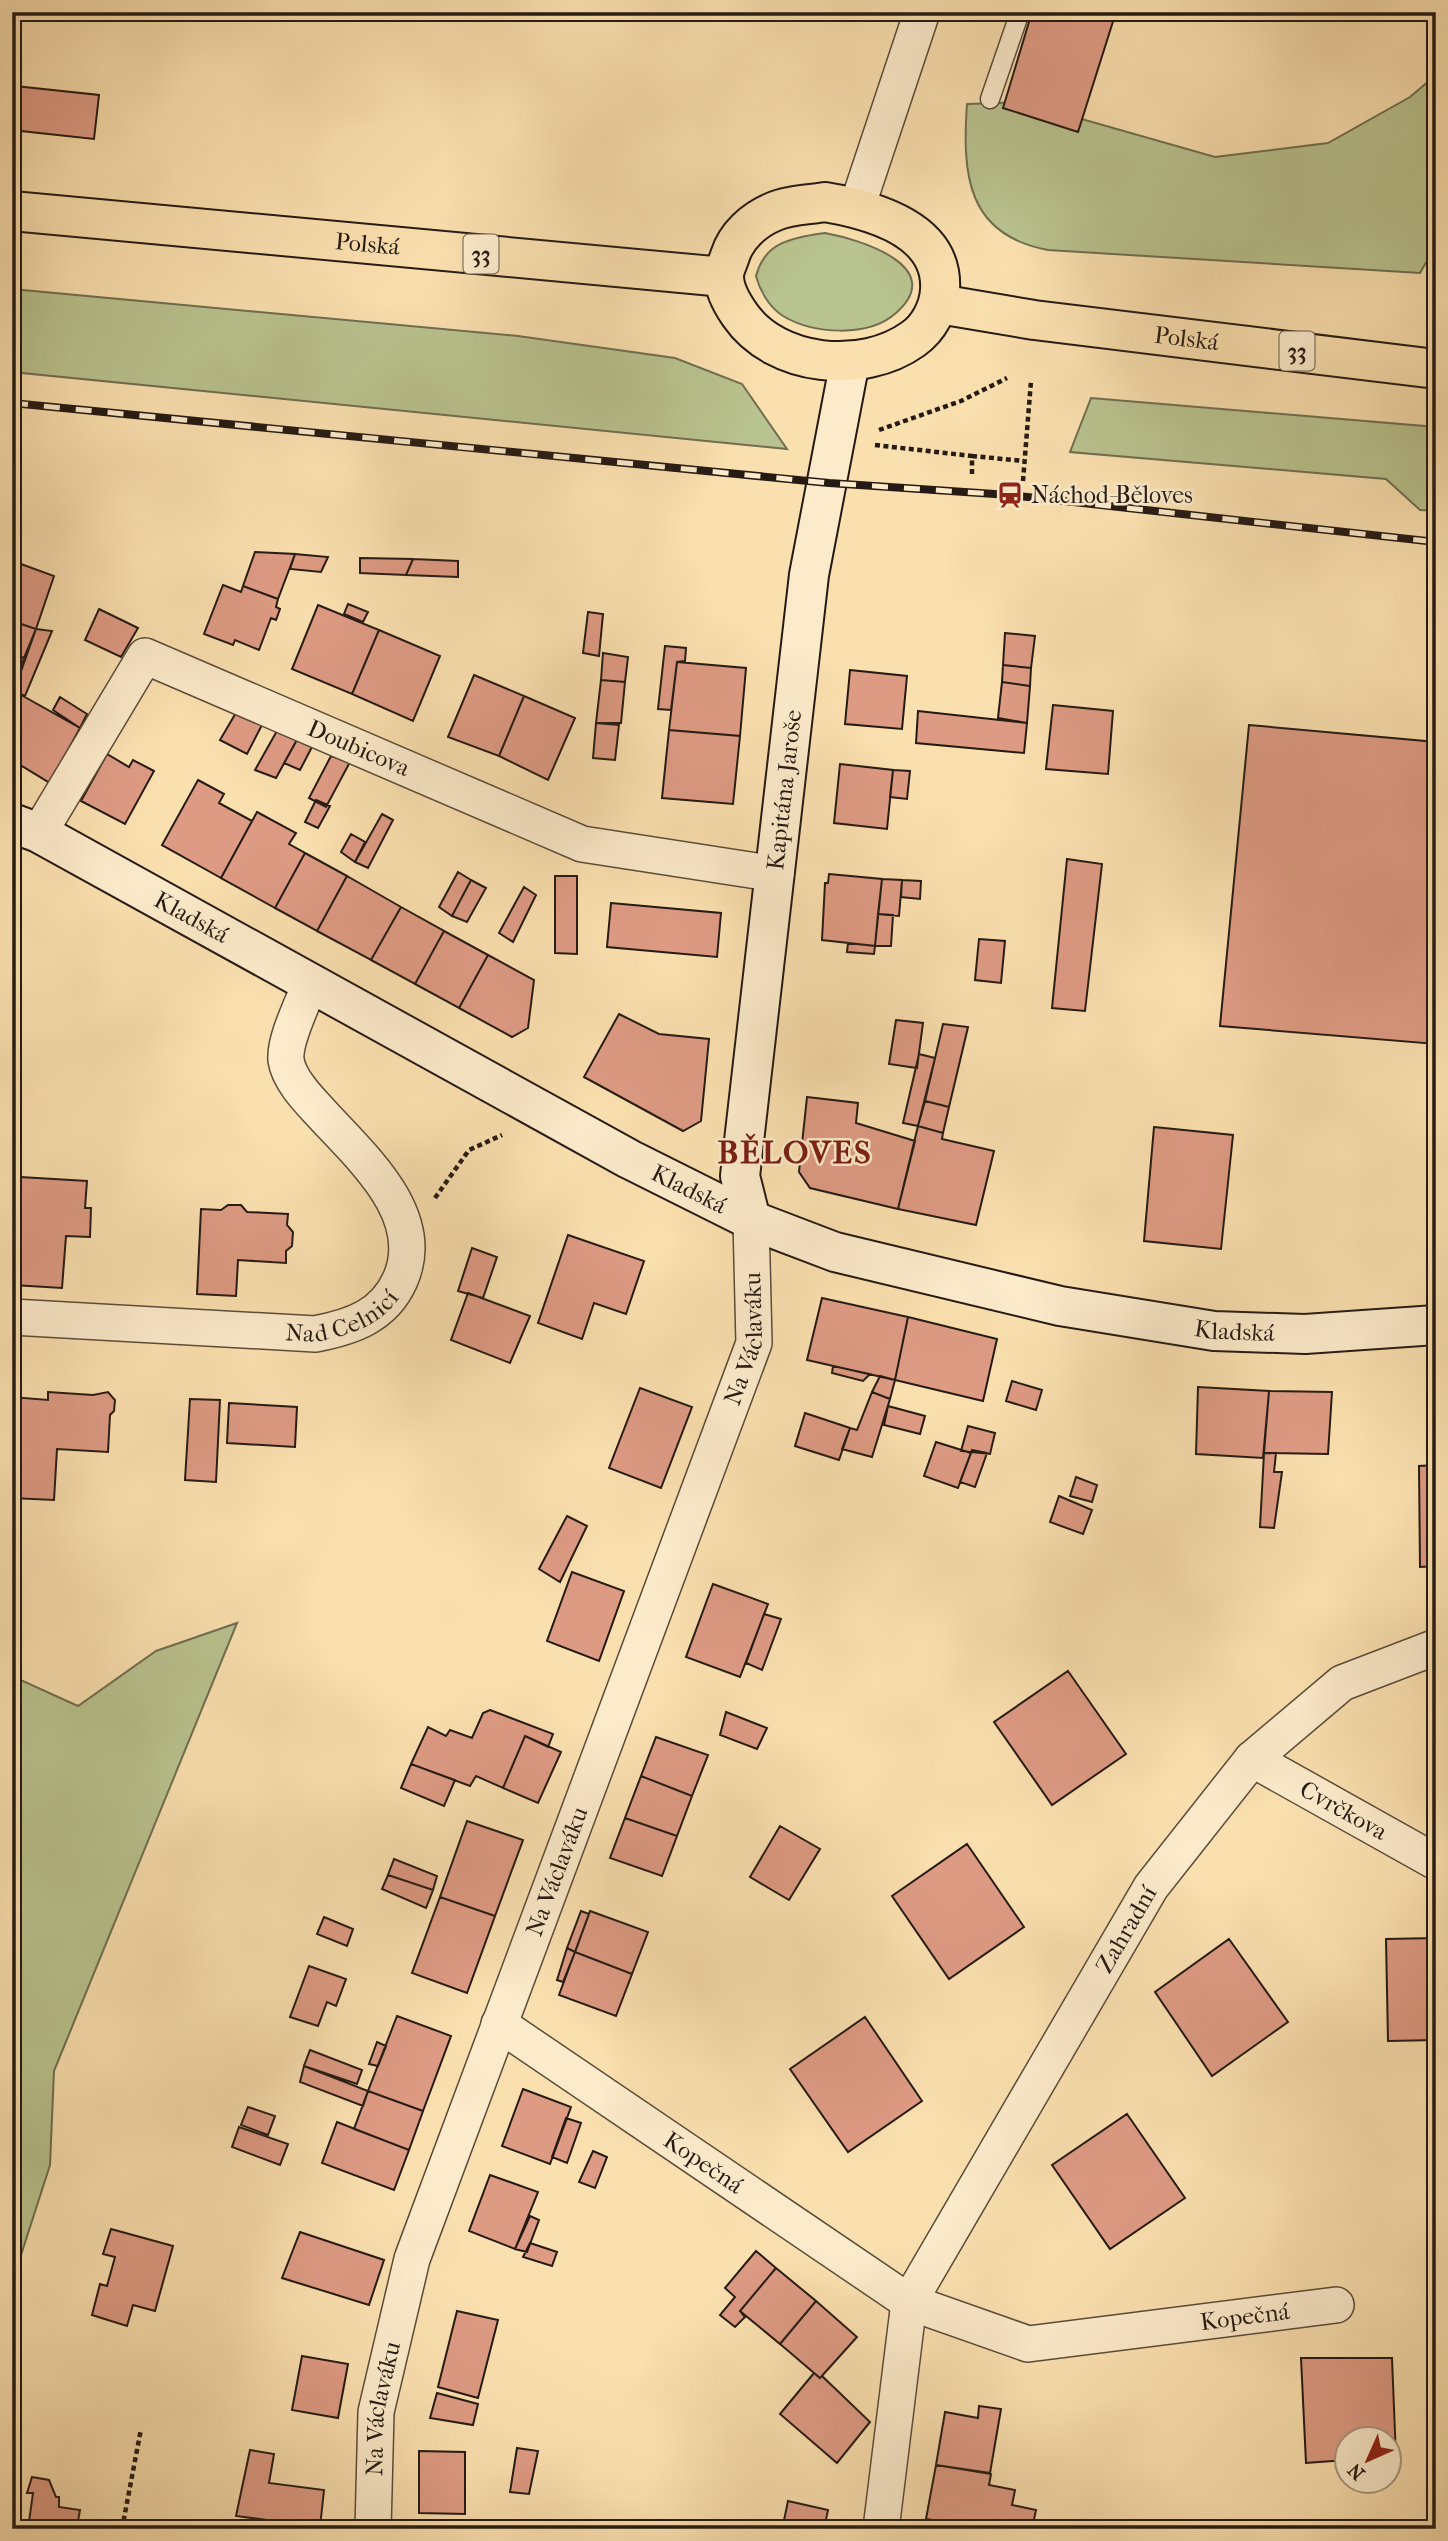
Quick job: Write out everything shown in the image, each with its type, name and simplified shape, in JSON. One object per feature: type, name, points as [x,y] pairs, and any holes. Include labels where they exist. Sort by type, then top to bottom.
[{"type":"main road","points":[[825,202],[857,207],[881,215],[905,228],[929,249],[941,274],[939,304],[914,338],[873,359],[850,361],[804,357],[767,342],[748,326],[732,303],[723,276],[733,246],[754,222],[775,211],[825,202]]},
{"type":"main road","name":"Polská","points":[[12,211],[723,276]]},
{"type":"main road","name":"Polská","points":[[939,304],[1034,320],[1436,369]]},
{"type":"main road","name":"Kapitána Jaroše","points":[[751,1220],[740,1176],[809,575],[829,483],[850,361]]},
{"type":"main road","name":"Kladská","points":[[25,828],[629,1160],[751,1220],[835,1252],[1034,1300],[1214,1331],[1305,1334],[1436,1325]]},
{"type":"street","points":[[857,207],[922,12]]},
{"type":"street","name":"Doubicova","points":[[25,828],[145,656],[582,844],[776,874]]},
{"type":"street","name":"Nad Celnicí","points":[[12,1317],[315,1334],[344,1329],[370,1317],[393,1297],[404,1270],[408,1237],[391,1195],[302,1093],[286,1060],[292,1031],[310,984]]},
{"type":"street","name":"Na Václaváku","points":[[373,2529],[376,2412],[409,2271],[754,1343],[751,1220]]},
{"type":"street","name":"Zahradní","points":[[909,2302],[1151,1886],[1252,1759],[1342,1683],[1436,1647]]},
{"type":"street","name":"Cvrčkova","points":[[1252,1759],[1436,1862]]},
{"type":"street","name":"Kopečná","points":[[499,2024],[909,2302],[1028,2344],[1336,2305]]},
{"type":"street","points":[[881,2529],[909,2302]]},
{"type":"lane","points":[[990,99],[1020,12]]},
{"type":"path","points":[[874,433],[894,422],[961,401],[1007,378]]},
{"type":"path","points":[[1023,481],[1031,381]]},
{"type":"path","points":[[866,444],[1024,461]]},
{"type":"path","points":[[972,456],[972,476]]},
{"type":"path","points":[[408,1237],[469,1150],[547,1114]]},
{"type":"path","points":[[122,2529],[141,2429]]},
{"type":"green space","points":[[1436,75],[1436,253],[1431,254],[1420,273],[1048,250],[1021,242],[1000,231],[985,216],[975,198],[969,177],[966,155],[967,104],[1022,102],[1215,157],[1328,143],[1410,97]]},
{"type":"green space","points":[[825,233],[876,249],[906,269],[912,282],[910,296],[896,313],[871,327],[840,331],[809,327],[783,316],[773,308],[756,276],[766,255],[782,243]]},
{"type":"green space","points":[[12,289],[518,336],[675,358],[742,384],[787,449],[12,372]]},
{"type":"green space","points":[[1091,398],[1436,427],[1436,511],[1420,510],[1386,479],[1070,452]]},
{"type":"green space","points":[[237,1623],[54,2071],[50,2165],[12,2283],[12,1676],[78,1706],[156,1651]]},
{"type":"building","points":[[1032,12],[1116,12],[1078,132],[1003,108]]},
{"type":"building","points":[[15,86],[99,95],[94,139],[12,130]]},
{"type":"building","points":[[255,552],[295,554],[278,599],[243,586]]},
{"type":"building","points":[[295,554],[328,557],[321,572],[290,569]]},
{"type":"building","points":[[360,558],[413,559],[406,575],[360,573]]},
{"type":"building","points":[[413,559],[458,561],[458,577],[406,575]]},
{"type":"building","points":[[21,564],[54,576],[36,629],[12,621],[12,587]]},
{"type":"building","points":[[223,585],[241,592],[243,586],[278,599],[276,607],[280,609],[276,620],[271,618],[259,650],[235,640],[233,645],[204,634]]},
{"type":"building","points":[[348,604],[368,612],[363,622],[344,614]]},
{"type":"building","points":[[318,605],[379,630],[352,694],[292,669]]},
{"type":"building","points":[[99,609],[138,628],[121,657],[85,640]]},
{"type":"building","points":[[588,612],[603,614],[599,656],[583,653]]},
{"type":"building","points":[[12,621],[36,629],[24,658],[12,653]]},
{"type":"building","points":[[36,629],[52,631],[25,696],[14,691]]},
{"type":"building","points":[[379,630],[440,656],[413,721],[352,694]]},
{"type":"building","points":[[1005,633],[1035,636],[1031,668],[1003,665]]},
{"type":"building","points":[[665,646],[686,648],[685,661],[677,662],[671,710],[658,709]]},
{"type":"building","points":[[12,653],[24,658],[18,678],[12,675]]},
{"type":"building","points":[[603,653],[628,657],[625,682],[601,680]]},
{"type":"building","points":[[677,662],[746,668],[740,736],[669,730]]},
{"type":"building","points":[[1003,665],[1031,668],[1030,686],[1002,682]]},
{"type":"building","points":[[850,670],[907,676],[902,729],[845,724]]},
{"type":"building","points":[[474,675],[524,696],[499,756],[448,737]]},
{"type":"building","points":[[12,676],[18,678],[12,695]]},
{"type":"building","points":[[601,680],[625,682],[621,723],[596,723]]},
{"type":"building","points":[[1002,682],[1030,686],[1027,723],[998,718]]},
{"type":"building","points":[[14,691],[80,728],[50,783],[12,760]]},
{"type":"building","points":[[524,696],[575,718],[548,780],[499,756]]},
{"type":"building","points":[[60,697],[87,714],[80,728],[53,710]]},
{"type":"building","points":[[1053,705],[1113,711],[1108,774],[1046,769]]},
{"type":"building","points":[[237,711],[263,723],[247,754],[220,740]]},
{"type":"building","points":[[918,711],[1027,723],[1024,753],[916,743]]},
{"type":"building","points":[[596,723],[619,725],[615,760],[593,758]]},
{"type":"building","points":[[1249,725],[1436,742],[1436,1044],[1220,1026]]},
{"type":"building","points":[[278,729],[298,738],[276,778],[255,770]]},
{"type":"building","points":[[669,730],[740,736],[733,804],[662,798]]},
{"type":"building","points":[[298,738],[314,743],[300,770],[284,763]]},
{"type":"building","points":[[107,754],[129,767],[133,760],[154,771],[125,824],[81,801]]},
{"type":"building","points":[[331,756],[350,762],[326,807],[309,798]]},
{"type":"building","points":[[840,764],[893,770],[887,829],[834,823]]},
{"type":"building","points":[[893,770],[910,771],[907,799],[890,797]]},
{"type":"building","points":[[198,780],[224,794],[219,803],[252,821],[221,878],[162,845]]},
{"type":"building","points":[[316,800],[330,806],[318,828],[305,822]]},
{"type":"building","points":[[257,812],[296,833],[289,844],[305,853],[275,908],[221,878]]},
{"type":"building","points":[[382,814],[393,820],[368,868],[355,862]]},
{"type":"building","points":[[351,834],[365,842],[355,862],[341,852]]},
{"type":"building","points":[[305,853],[347,876],[317,931],[275,908]]},
{"type":"building","points":[[1067,859],[1102,864],[1085,1011],[1052,1008]]},
{"type":"building","points":[[458,872],[471,880],[452,916],[439,907]]},
{"type":"building","points":[[829,874],[882,879],[875,946],[822,940],[825,883],[828,883]]},
{"type":"building","points":[[347,876],[401,907],[371,960],[317,931]]},
{"type":"building","points":[[555,876],[577,876],[577,954],[555,953]]},
{"type":"building","points":[[882,879],[902,880],[899,916],[878,914]]},
{"type":"building","points":[[471,880],[486,888],[467,922],[452,916]]},
{"type":"building","points":[[902,880],[921,881],[920,899],[901,897]]},
{"type":"building","points":[[524,887],[536,895],[513,942],[499,933]]},
{"type":"building","points":[[611,903],[721,913],[717,957],[607,947]]},
{"type":"building","points":[[401,907],[444,931],[415,984],[371,960]]},
{"type":"building","points":[[878,914],[893,915],[891,946],[875,946]]},
{"type":"building","points":[[444,931],[488,955],[459,1008],[415,984]]},
{"type":"building","points":[[979,939],[1005,941],[1001,983],[975,980]]},
{"type":"building","points":[[848,943],[875,946],[874,954],[847,952]]},
{"type":"building","points":[[488,955],[534,980],[528,1028],[512,1037],[459,1008]]},
{"type":"building","points":[[619,1014],[659,1034],[709,1039],[701,1121],[683,1131],[584,1077]]},
{"type":"building","points":[[896,1020],[923,1023],[917,1068],[889,1064]]},
{"type":"building","points":[[943,1024],[968,1027],[949,1107],[925,1101]]},
{"type":"building","points":[[919,1054],[935,1058],[918,1126],[903,1123]]},
{"type":"building","points":[[807,1097],[858,1103],[856,1123],[915,1141],[898,1209],[810,1188],[799,1172]]},
{"type":"building","points":[[925,1101],[949,1107],[943,1133],[918,1126]]},
{"type":"building","points":[[918,1126],[943,1133],[942,1139],[994,1151],[976,1225],[898,1209]]},
{"type":"building","points":[[1154,1127],[1233,1135],[1221,1249],[1144,1241]]},
{"type":"building","points":[[20,1177],[87,1181],[85,1208],[91,1208],[90,1237],[66,1236],[62,1288],[13,1285]]},
{"type":"building","points":[[228,1205],[241,1205],[247,1212],[288,1214],[287,1225],[293,1232],[292,1246],[286,1251],[286,1263],[238,1260],[236,1296],[197,1294],[201,1209],[221,1210]]},
{"type":"building","points":[[568,1235],[644,1261],[626,1314],[594,1303],[582,1339],[538,1323]]},
{"type":"building","points":[[472,1248],[497,1257],[483,1298],[458,1291]]},
{"type":"building","points":[[468,1293],[530,1316],[510,1363],[451,1340]]},
{"type":"building","points":[[822,1298],[908,1317],[895,1380],[807,1360]]},
{"type":"building","points":[[908,1317],[997,1339],[983,1401],[895,1380]]},
{"type":"building","points":[[833,1366],[870,1374],[863,1381],[832,1373]]},
{"type":"building","points":[[880,1376],[895,1380],[890,1399],[872,1392]]},
{"type":"building","points":[[1012,1381],[1042,1390],[1036,1410],[1006,1401]]},
{"type":"building","points":[[1198,1387],[1269,1391],[1263,1458],[1196,1454]]},
{"type":"building","points":[[640,1388],[692,1407],[661,1488],[609,1468]]},
{"type":"building","points":[[1269,1391],[1332,1392],[1328,1454],[1264,1453]]},
{"type":"building","points":[[48,1392],[93,1395],[108,1392],[115,1400],[114,1411],[110,1415],[108,1452],[57,1449],[54,1500],[12,1498],[12,1397],[48,1400]]},
{"type":"building","points":[[872,1392],[890,1399],[872,1457],[842,1449],[850,1428],[857,1430]]},
{"type":"building","points":[[190,1399],[220,1400],[216,1482],[185,1480]]},
{"type":"building","points":[[229,1403],[297,1407],[295,1447],[227,1443]]},
{"type":"building","points":[[888,1406],[925,1416],[920,1434],[884,1425]]},
{"type":"building","points":[[805,1413],[850,1428],[839,1460],[795,1446]]},
{"type":"building","points":[[968,1426],[995,1433],[990,1454],[961,1451]]},
{"type":"building","points":[[936,1442],[971,1453],[958,1488],[924,1476]]},
{"type":"building","points":[[972,1450],[987,1453],[975,1487],[960,1482]]},
{"type":"building","points":[[1264,1453],[1276,1453],[1274,1472],[1282,1472],[1274,1528],[1260,1527]]},
{"type":"building","points":[[1436,1465],[1436,1566],[1420,1567],[1419,1466]]},
{"type":"building","points":[[1076,1477],[1097,1485],[1092,1502],[1070,1496]]},
{"type":"building","points":[[1059,1496],[1092,1510],[1083,1534],[1050,1522]]},
{"type":"building","points":[[567,1516],[587,1526],[560,1582],[539,1569]]},
{"type":"building","points":[[572,1572],[624,1591],[599,1661],[547,1641]]},
{"type":"building","points":[[713,1584],[768,1604],[740,1677],[686,1657]]},
{"type":"building","points":[[764,1614],[781,1619],[762,1670],[746,1663]]},
{"type":"building","points":[[1068,1671],[1126,1754],[1052,1805],[994,1722]]},
{"type":"building","points":[[490,1710],[553,1734],[548,1747],[525,1736],[503,1788],[476,1776],[470,1786],[411,1764],[428,1727],[446,1736],[450,1730],[472,1738],[483,1713]]},
{"type":"building","points":[[726,1712],[767,1728],[757,1749],[720,1735]]},
{"type":"building","points":[[525,1736],[561,1752],[538,1803],[503,1788]]},
{"type":"building","points":[[656,1737],[708,1755],[692,1796],[641,1776]]},
{"type":"building","points":[[411,1764],[455,1780],[444,1806],[401,1788]]},
{"type":"building","points":[[641,1776],[692,1796],[677,1836],[625,1818]]},
{"type":"building","points":[[625,1818],[677,1836],[662,1876],[610,1858]]},
{"type":"building","points":[[467,1821],[523,1840],[495,1916],[440,1897]]},
{"type":"building","points":[[780,1826],[820,1849],[789,1900],[750,1877]]},
{"type":"building","points":[[967,1844],[1024,1927],[949,1979],[892,1896]]},
{"type":"building","points":[[394,1859],[437,1876],[433,1890],[388,1875]]},
{"type":"building","points":[[388,1875],[433,1890],[426,1908],[382,1889]]},
{"type":"building","points":[[440,1897],[495,1916],[467,1993],[412,1973]]},
{"type":"building","points":[[581,1911],[589,1914],[575,1952],[567,1948]]},
{"type":"building","points":[[590,1911],[648,1932],[632,1974],[575,1952]]},
{"type":"building","points":[[324,1917],[353,1929],[347,1946],[317,1934]]},
{"type":"building","points":[[1436,1938],[1436,2040],[1388,2041],[1386,1939]]},
{"type":"building","points":[[1229,1939],[1288,2022],[1212,2076],[1155,1992]]},
{"type":"building","points":[[567,1948],[575,1952],[563,1982],[557,1980]]},
{"type":"building","points":[[575,1952],[632,1974],[616,2016],[559,1995]]},
{"type":"building","points":[[309,1966],[346,1979],[336,2006],[327,2002],[318,2026],[290,2017]]},
{"type":"building","points":[[397,2016],[451,2036],[423,2111],[368,2091]]},
{"type":"building","points":[[865,2017],[922,2101],[848,2152],[790,2069]]},
{"type":"building","points":[[377,2042],[386,2046],[378,2066],[369,2064]]},
{"type":"building","points":[[310,2050],[362,2070],[357,2084],[304,2066]]},
{"type":"building","points":[[304,2066],[368,2091],[363,2106],[300,2082]]},
{"type":"building","points":[[523,2089],[571,2107],[550,2164],[502,2146]]},
{"type":"building","points":[[368,2091],[423,2111],[409,2150],[354,2129]]},
{"type":"building","points":[[248,2107],[275,2116],[268,2135],[241,2125]]},
{"type":"building","points":[[1127,2114],[1185,2198],[1110,2249],[1052,2165]]},
{"type":"building","points":[[566,2118],[581,2123],[567,2163],[552,2157]]},
{"type":"building","points":[[337,2122],[409,2150],[394,2190],[322,2163]]},
{"type":"building","points":[[239,2127],[288,2144],[280,2165],[232,2147]]},
{"type":"building","points":[[593,2151],[607,2157],[595,2188],[579,2182]]},
{"type":"building","points":[[490,2175],[538,2192],[515,2249],[469,2231]]},
{"type":"building","points":[[530,2216],[539,2220],[527,2252],[515,2249]]},
{"type":"building","points":[[111,2229],[173,2246],[155,2311],[133,2305],[127,2326],[92,2315],[100,2284],[107,2286],[115,2257],[103,2254]]},
{"type":"building","points":[[300,2232],[384,2260],[369,2305],[282,2278]]},
{"type":"building","points":[[530,2243],[557,2252],[552,2266],[523,2257]]},
{"type":"building","points":[[756,2251],[776,2268],[740,2311],[745,2317],[735,2327],[720,2315],[735,2297],[725,2288]]},
{"type":"building","points":[[776,2268],[816,2301],[780,2344],[740,2311]]},
{"type":"building","points":[[816,2301],[857,2337],[820,2378],[780,2344]]},
{"type":"building","points":[[457,2311],[498,2320],[478,2398],[438,2387]]},
{"type":"building","points":[[302,2356],[348,2364],[338,2418],[292,2410]]},
{"type":"building","points":[[1301,2358],[1392,2358],[1395,2426],[1332,2426],[1332,2461],[1306,2463]]},
{"type":"building","points":[[814,2373],[820,2378],[822,2376],[870,2422],[837,2463],[780,2414]]},
{"type":"building","points":[[437,2393],[478,2404],[473,2425],[430,2418]]},
{"type":"building","points":[[979,2406],[1001,2409],[990,2473],[936,2465],[945,2412],[978,2418]]},
{"type":"building","points":[[517,2448],[538,2451],[529,2494],[510,2492]]},
{"type":"building","points":[[250,2450],[274,2454],[269,2483],[324,2490],[320,2527],[236,2516]]},
{"type":"building","points":[[419,2451],[465,2452],[465,2514],[419,2513]]},
{"type":"building","points":[[936,2465],[991,2474],[989,2485],[1015,2490],[1012,2505],[1036,2510],[1032,2529],[988,2529],[926,2519]]},
{"type":"building","points":[[32,2477],[49,2480],[56,2497],[59,2497],[59,2507],[80,2510],[78,2521],[112,2529],[28,2529],[33,2493],[27,2493]]},
{"type":"building","points":[[788,2501],[828,2510],[824,2529],[783,2525]]},
{"type":"railway","points":[[12,403],[829,483],[1010,495],[1436,542]]},
{"type":"place","name":"Náchod-Běloves","points":[[1010,495]]},
{"type":"district","name":"BĚLOVES","points":[[795,1152]]}]
